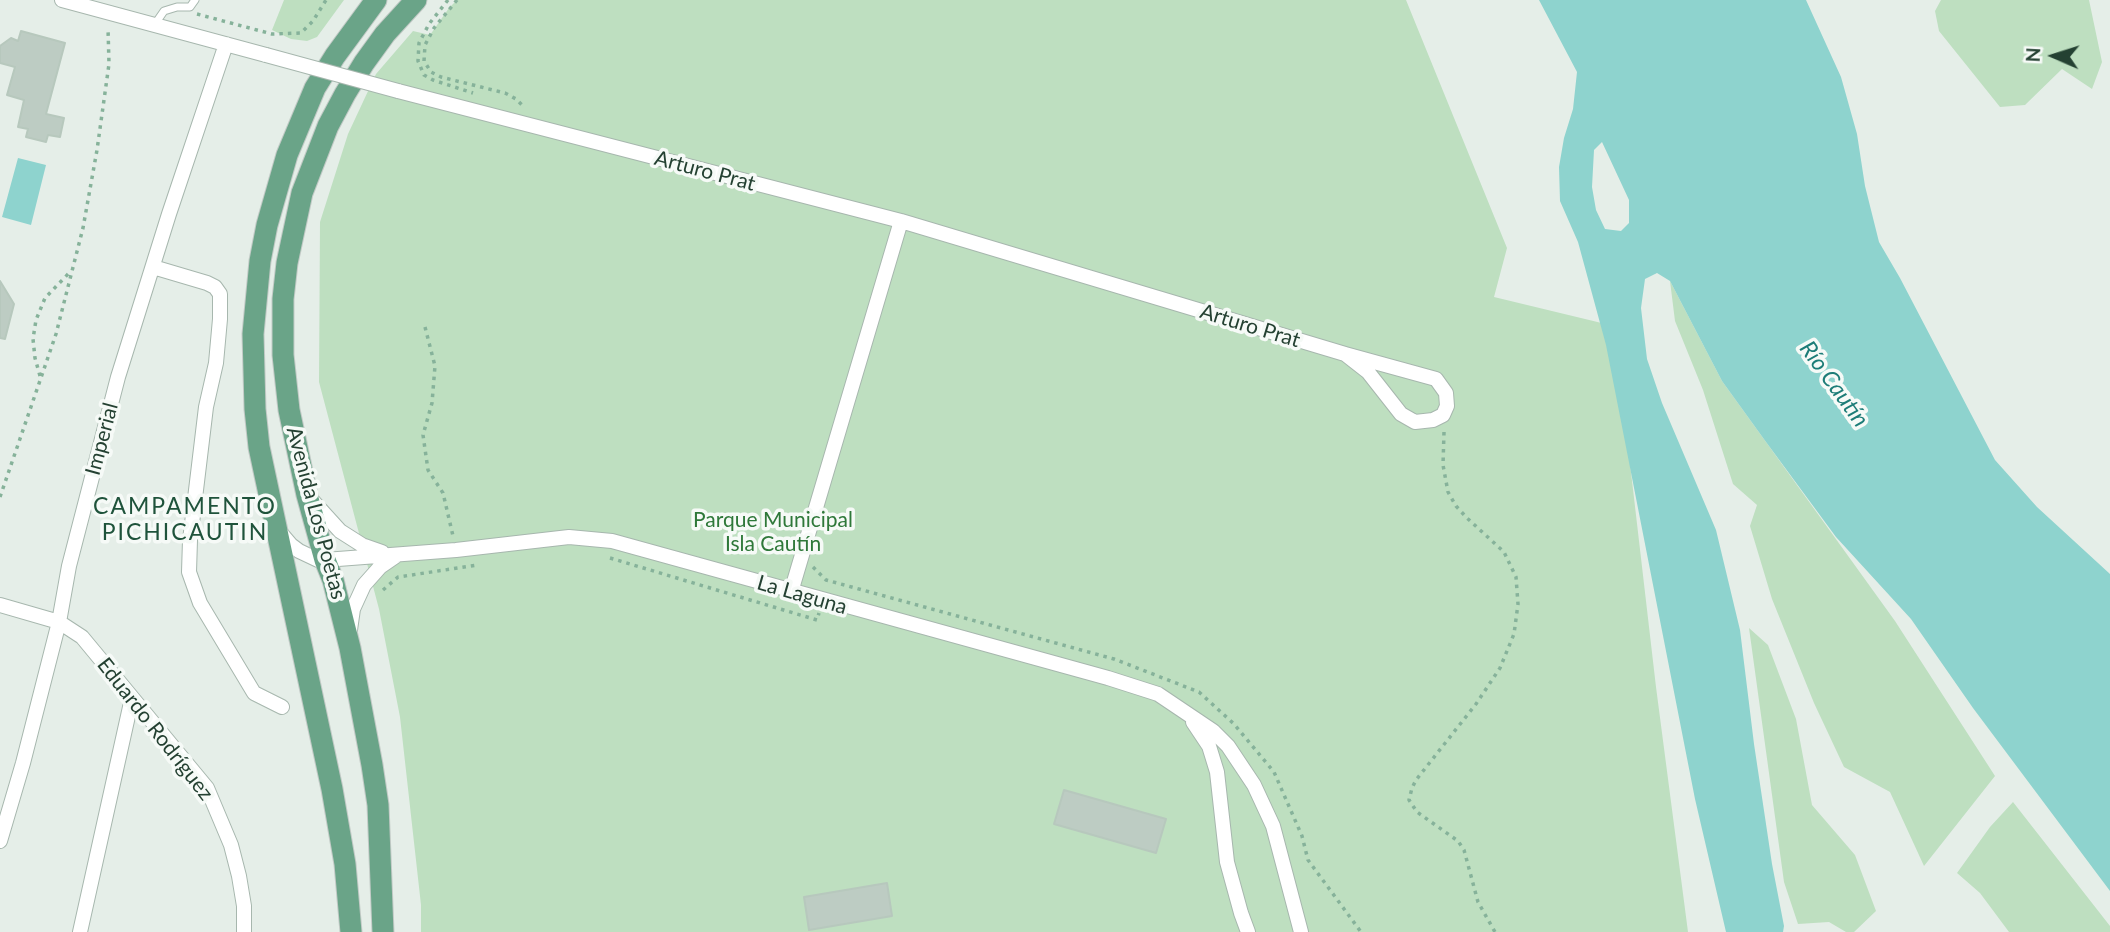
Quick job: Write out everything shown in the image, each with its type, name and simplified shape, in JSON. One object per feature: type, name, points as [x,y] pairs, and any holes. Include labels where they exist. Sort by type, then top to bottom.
[{"type":"main road","name":"Avenida Los Poetas","points":[[351,932],[345,864],[335,801],[259,447],[253,372],[256,297],[267,225],[287,155],[315,89],[335,56],[376,0]]},
{"type":"main road","name":"Avenida Los Poetas","points":[[383,932],[377,805],[366,726],[351,648],[307,495],[289,410],[283,355],[284,299],[293,228],[314,159],[345,94],[385,34],[416,0]]},
{"type":"street","name":"Arturo Prat","points":[[62,0],[398,91],[518,116],[901,221],[1436,379],[1446,393],[1447,406],[1443,415],[1433,420],[1415,422],[1401,414],[1368,372],[1345,354]]},
{"type":"street","name":"Imperial","points":[[0,841],[59,622],[69,566],[118,377],[226,44]]},
{"type":"street","points":[[791,592],[901,221]]},
{"type":"street","points":[[153,267],[207,283],[220,294],[216,363],[205,407],[189,572],[200,603],[254,693],[282,707]]},
{"type":"street","points":[[307,495],[329,522],[351,539],[375,550],[401,554]]},
{"type":"street","points":[[274,520],[291,545],[308,556],[325,560]]},
{"type":"street","name":"La Laguna","points":[[325,560],[456,550],[569,537],[612,541],[1158,694],[1213,732],[1228,746],[1254,785],[1273,826],[1301,932]]},
{"type":"street","points":[[351,648],[350,622],[364,585],[380,567],[401,554]]},
{"type":"street","points":[[0,606],[59,622]]},
{"type":"street","name":"Eduardo Rodríguez","points":[[59,622],[82,637],[207,788],[231,845],[239,876],[244,906],[244,932]]},
{"type":"street","points":[[80,932],[132,698]]},
{"type":"street","name":"La Laguna","points":[[1191,718],[1209,746],[1217,772],[1227,862],[1248,932]]},
{"type":"lane","points":[[154,24],[164,11],[190,7],[195,0]]},
{"type":"path","points":[[174,8],[272,34],[302,33],[326,0]]},
{"type":"path","points":[[448,0],[429,24],[419,43],[418,61],[424,75],[433,80],[483,95]]},
{"type":"path","points":[[457,0],[425,45],[424,61],[431,72],[441,77],[505,93],[516,99]]},
{"type":"path","points":[[0,497],[55,334],[83,228],[109,64],[107,12]]},
{"type":"path","points":[[40,378],[33,339],[36,320],[45,298],[72,271]]},
{"type":"path","points":[[425,327],[435,366],[432,404],[423,435],[428,470],[443,493],[456,550]]},
{"type":"path","points":[[1443,415],[1443,465],[1448,492],[1467,518],[1504,552],[1516,577],[1518,604],[1511,644],[1500,668],[1476,705],[1416,780],[1409,800],[1418,812],[1458,841],[1464,850],[1478,902],[1495,932]]},
{"type":"path","points":[[608,558],[817,620]]},
{"type":"path","points":[[398,577],[480,565]]},
{"type":"path","points":[[811,565],[826,580],[1114,659],[1199,692],[1234,724],[1274,772],[1302,836],[1308,860],[1361,932]]},
{"type":"green space","points":[[284,0],[344,0],[317,37],[307,41],[291,39],[272,30]]},
{"type":"green space","name":"Parque Municipal Isla Cautín","points":[[457,0],[1406,0],[1507,248],[1494,297],[1614,326],[1688,932],[421,932],[421,905],[400,717],[379,609],[319,382],[320,222],[348,134],[376,74],[413,31],[430,35]]},
{"type":"green space","points":[[1941,0],[2089,0],[2102,62],[2092,89],[2062,69],[2025,105],[2000,107],[1939,31],[1935,11]]},
{"type":"green space","points":[[1670,281],[1722,381],[1895,621],[1995,776],[1924,866],[1890,792],[1844,767],[1814,703],[1772,599],[1750,526],[1757,505],[1733,484],[1703,390],[1675,321]]},
{"type":"green space","points":[[1749,628],[1768,645],[1796,719],[1812,805],[1855,855],[1876,911],[1854,932],[1846,932],[1829,922],[1798,924],[1784,882]]},
{"type":"green space","points":[[2013,802],[2110,926],[2110,932],[2009,932],[1980,893],[1957,873],[1990,827]]},
{"type":"water","name":"Río Cautín","points":[[1539,0],[1806,0],[1841,77],[1857,134],[1865,186],[1879,242],[1995,460],[2037,507],[2110,574],[2110,891],[1973,708],[1911,619],[1836,537],[1766,442],[1722,381],[1670,281],[1657,273],[1645,279],[1641,308],[1647,359],[1662,403],[1716,530],[1740,630],[1754,744],[1784,926],[1783,932],[1726,932],[1695,799],[1606,345],[1578,242],[1560,201],[1559,167],[1573,109],[1577,72]],"holes":[[[1602,142],[1629,200],[1629,223],[1621,231],[1605,229],[1596,210],[1592,187],[1594,150]]]},
{"type":"water","points":[[18,158],[46,165],[31,225],[2,217]]},
{"type":"building","points":[[21,31],[65,43],[46,114],[64,118],[60,137],[48,135],[46,142],[26,137],[28,129],[18,127],[24,100],[7,95],[15,67],[0,63],[0,46],[11,38],[18,41]]},
{"type":"building","points":[[0,281],[14,304],[5,339],[0,338]]},
{"type":"building","points":[[1064,790],[1166,819],[1156,853],[1054,824]]},
{"type":"building","points":[[887,883],[892,916],[809,930],[804,897]]},
{"type":"district","name":"CAMPAMENTO PICHICAUTIN","points":[[185,520]]}]
